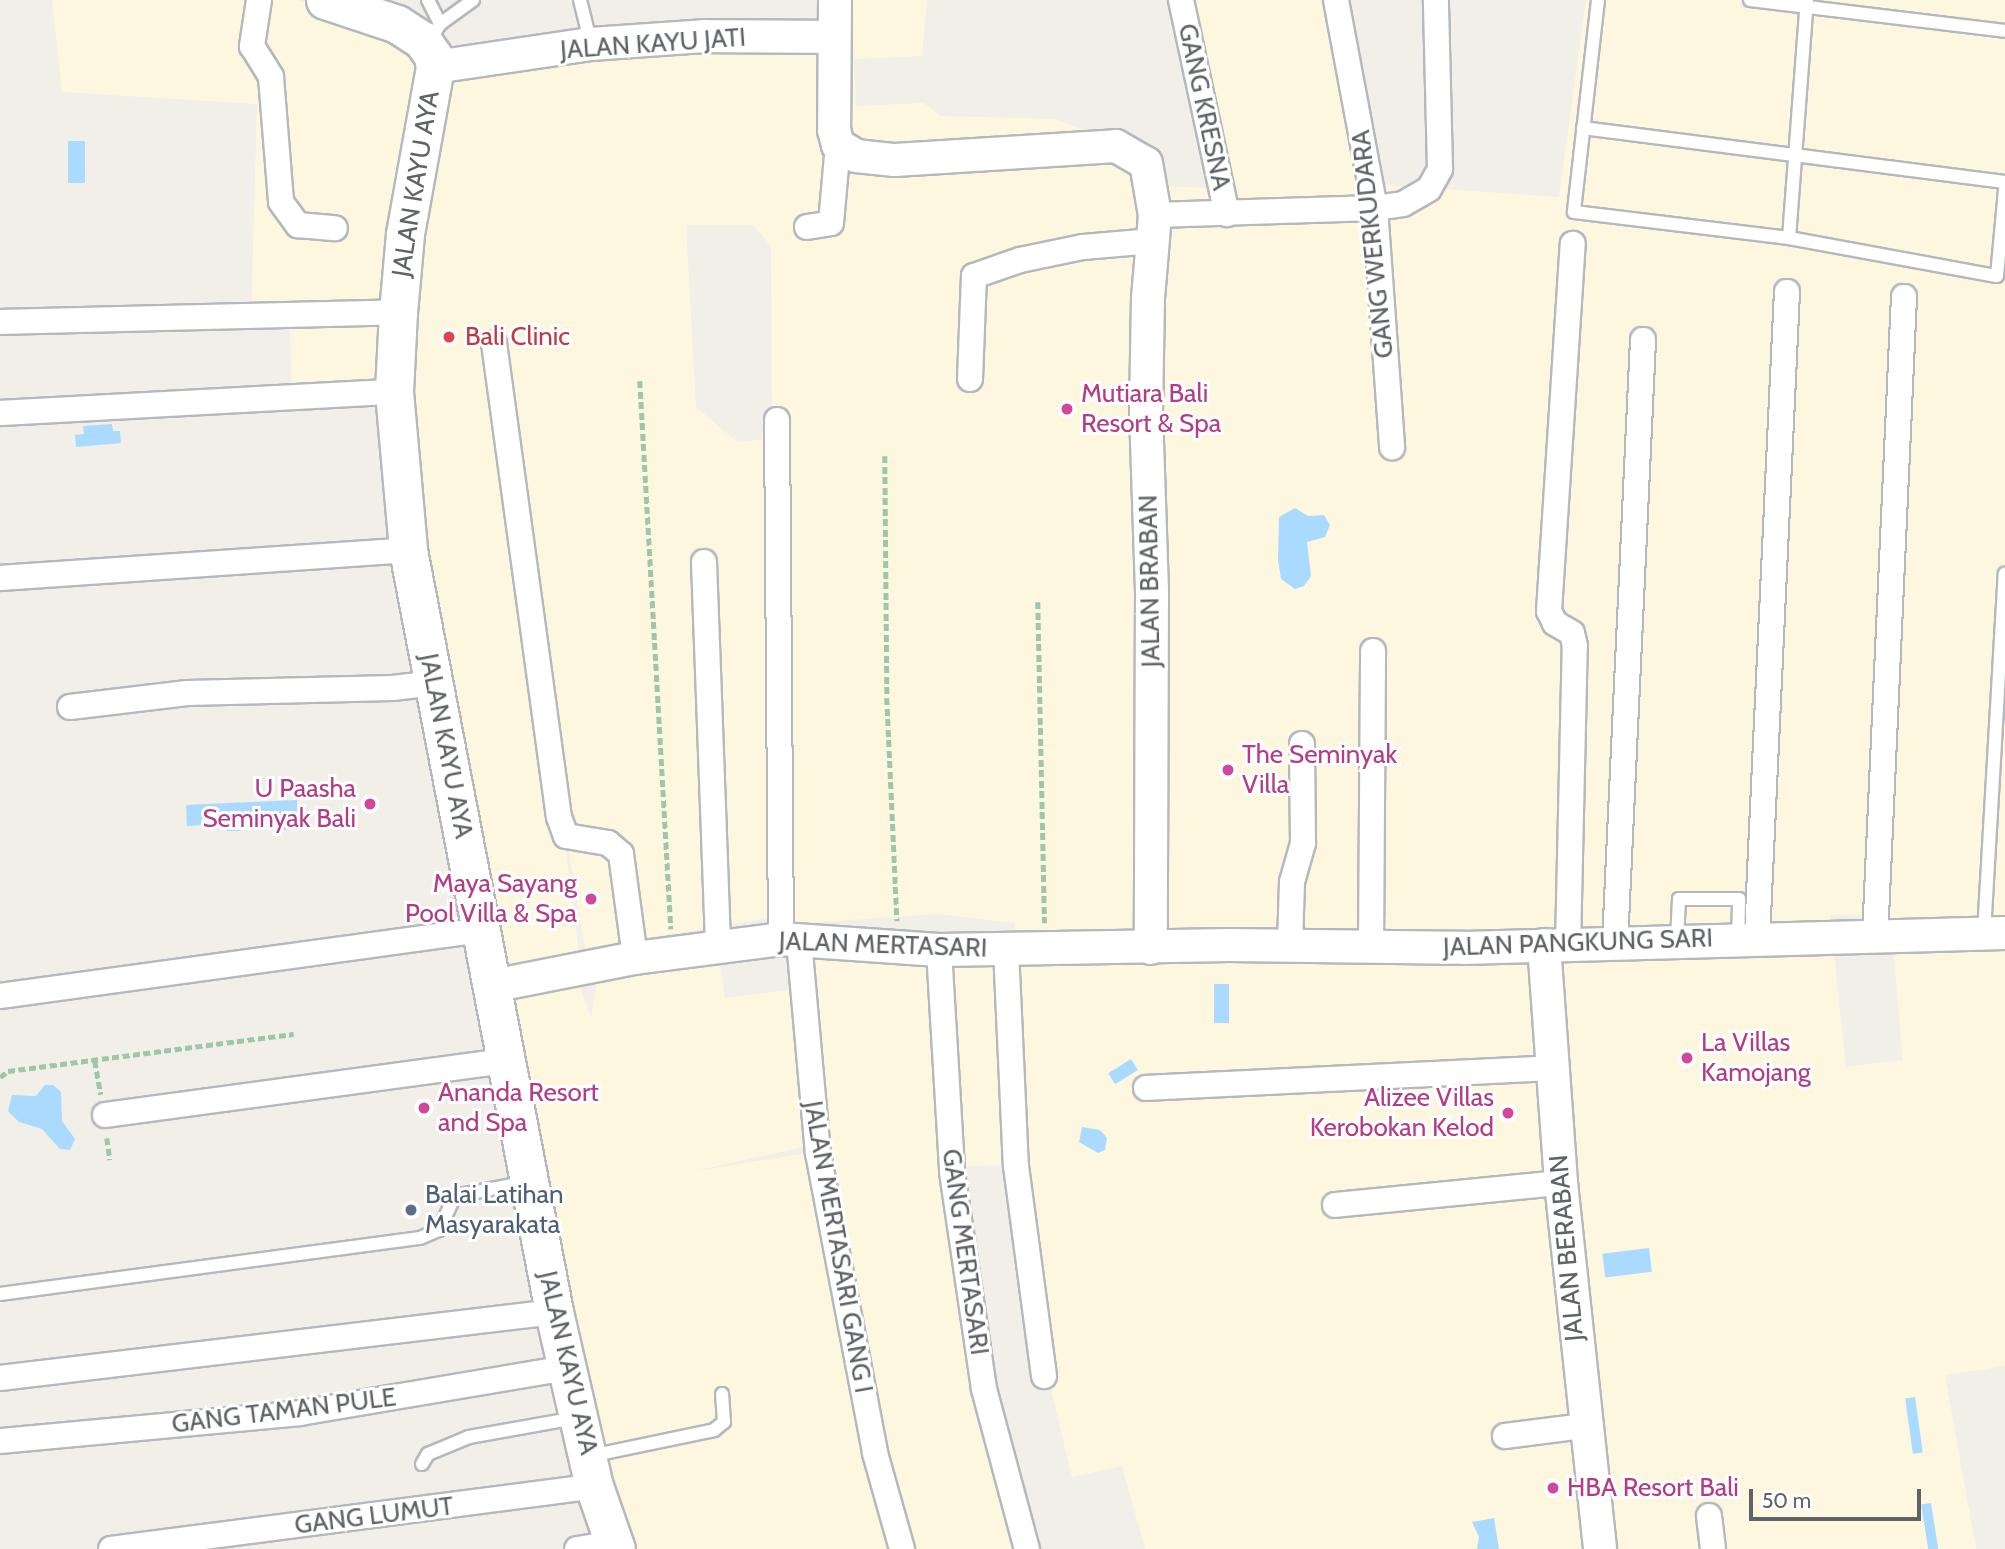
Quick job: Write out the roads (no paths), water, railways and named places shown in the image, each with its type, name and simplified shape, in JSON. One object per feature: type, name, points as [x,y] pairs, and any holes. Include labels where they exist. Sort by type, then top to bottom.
[{"type":"main road","points":[[325,0],[397,24],[434,46]]},
{"type":"main road","name":"JALAN KAYU AYA","points":[[434,46],[405,234],[398,312],[394,392],[408,550],[480,930],[532,1182],[554,1312],[592,1471],[615,1546]]},
{"type":"street","points":[[259,0],[252,46],[271,77],[281,202],[298,225],[335,228]]},
{"type":"street","points":[[807,226],[831,223],[838,145],[835,0]]},
{"type":"street","name":"GANG KRESNA","points":[[1181,0],[1227,214]]},
{"type":"street","name":"GANG WERKUDARA","points":[[1336,0],[1375,208],[1392,447]]},
{"type":"street","points":[[970,379],[974,276],[1154,228],[1227,214],[1375,208],[1404,204],[1429,189],[1440,169],[1436,0]]},
{"type":"street","name":"JALAN KAYU JATI","points":[[434,46],[591,44],[704,36],[834,37]]},
{"type":"street","name":"JALAN BRABAN","points":[[838,145],[868,160],[1116,146],[1146,163],[1154,228],[1146,411],[1152,619],[1151,948]]},
{"type":"street","points":[[1556,945],[1575,646],[1572,633],[1555,623],[1549,611],[1573,244]]},
{"type":"street","points":[[1747,938],[1787,292]]},
{"type":"street","points":[[1875,938],[1904,297]]},
{"type":"street","points":[[0,322],[398,312]]},
{"type":"street","points":[[1615,943],[1643,340]]},
{"type":"street","points":[[494,343],[559,817],[566,836],[608,843],[621,854],[635,958]]},
{"type":"street","points":[[0,413],[394,392]]},
{"type":"street","name":"JALAN MERTASARI GANG I","points":[[777,420],[790,940],[818,1153],[875,1453],[902,1549]]},
{"type":"street","points":[[0,578],[408,550]]},
{"type":"street","points":[[704,562],[718,949]]},
{"type":"street","points":[[1371,947],[1373,651]]},
{"type":"street","points":[[69,707],[187,693],[393,688],[435,683]]},
{"type":"street","points":[[1290,945],[1292,883],[1303,842],[1302,744]]},
{"type":"street","points":[[0,996],[480,930]]},
{"type":"street","name":"JALAN PANGKUNG SARI","points":[[1151,948],[1556,945],[1747,938],[1994,934]]},
{"type":"street","name":"JALAN MERTASARI","points":[[492,986],[635,958],[790,940],[898,944],[939,950],[1151,948]]},
{"type":"street","name":"JALAN BERABAN","points":[[1556,945],[1551,1068],[1584,1426],[1600,1549]]},
{"type":"street","points":[[1006,949],[1016,1166],[1044,1376]]},
{"type":"street","name":"GANG MERTASARI","points":[[939,950],[954,1185],[984,1389],[1027,1549]]},
{"type":"street","points":[[105,1115],[507,1061]]},
{"type":"street","points":[[1146,1088],[1551,1068]]},
{"type":"street","points":[[1335,1205],[1561,1183]]},
{"type":"street","points":[[0,1378],[554,1312]]},
{"type":"street","name":"GANG TAMAN PULE","points":[[0,1441],[300,1413],[567,1368]]},
{"type":"street","points":[[1505,1436],[1584,1426]]},
{"type":"street","name":"GANG LUMUT","points":[[111,1549],[592,1471]]},
{"type":"street","points":[[1709,1516],[1713,1549]]},
{"type":"street","points":[[577,1549],[615,1546]]},
{"type":"lane","points":[[428,0],[434,46]]},
{"type":"lane","points":[[434,46],[473,0]]},
{"type":"lane","points":[[580,0],[591,44]]},
{"type":"lane","points":[[1598,0],[1574,212],[1789,238],[1997,276],[2005,189]]},
{"type":"lane","points":[[1750,0],[1806,3],[2005,31]]},
{"type":"lane","points":[[1789,238],[1806,3]]},
{"type":"lane","points":[[1583,128],[2005,182]]},
{"type":"lane","points":[[1994,934],[2005,574]]},
{"type":"lane","points":[[0,1294],[420,1238],[439,1230],[455,1196],[532,1182]]},
{"type":"lane","points":[[592,1471],[714,1430],[724,1422],[722,1394]]},
{"type":"lane","points":[[422,1464],[428,1454],[469,1437],[580,1417]]},
{"type":"water","points":[[68,141],[85,141],[85,183],[68,183]]},
{"type":"water","points":[[112,424],[113,431],[120,431],[121,443],[76,447],[75,435],[84,434],[83,426]]},
{"type":"water","points":[[1295,508],[1308,516],[1324,515],[1330,525],[1325,537],[1307,542],[1311,576],[1304,586],[1295,589],[1281,579],[1278,560],[1279,517]]},
{"type":"water","points":[[297,800],[299,829],[277,830],[276,821],[241,823],[241,831],[227,831],[226,824],[187,826],[186,805]]},
{"type":"water","points":[[1214,984],[1229,984],[1229,1023],[1214,1023]]},
{"type":"water","points":[[1131,1059],[1138,1070],[1115,1084],[1108,1073]]},
{"type":"water","points":[[45,1085],[53,1085],[61,1092],[62,1121],[75,1139],[70,1150],[60,1149],[42,1129],[19,1122],[8,1111],[12,1095],[36,1096]]},
{"type":"water","points":[[1082,1127],[1100,1130],[1107,1138],[1105,1150],[1098,1153],[1079,1142]]},
{"type":"water","points":[[1649,1248],[1652,1272],[1605,1278],[1602,1254]]},
{"type":"water","points":[[1915,1397],[1923,1452],[1913,1454],[1905,1398]]},
{"type":"water","points":[[1931,1503],[1938,1549],[1928,1549],[1921,1505]]},
{"type":"water","points":[[1494,1518],[1499,1549],[1477,1549],[1479,1537],[1472,1522]]},
{"type":"place","name":"Bali Clinic","points":[[449,337]]},
{"type":"place","name":"Mutiara Bali Resort & Spa","points":[[1067,409]]},
{"type":"place","name":"The Seminyak Villa","points":[[1228,770]]},
{"type":"place","name":"U Paasha Seminyak Bali","points":[[370,804]]},
{"type":"place","name":"Maya Sayang Pool Villa & Spa","points":[[591,899]]},
{"type":"place","name":"La Villas Kamojang","points":[[1687,1058]]},
{"type":"place","name":"Ananda Resort and Spa","points":[[424,1108]]},
{"type":"place","name":"Alizee Villas Kerobokan Kelod","points":[[1508,1113]]},
{"type":"place","name":"Balai Latihan Masyarakata","points":[[411,1210]]},
{"type":"place","name":"HBA Resort Bali","points":[[1553,1488]]}]
